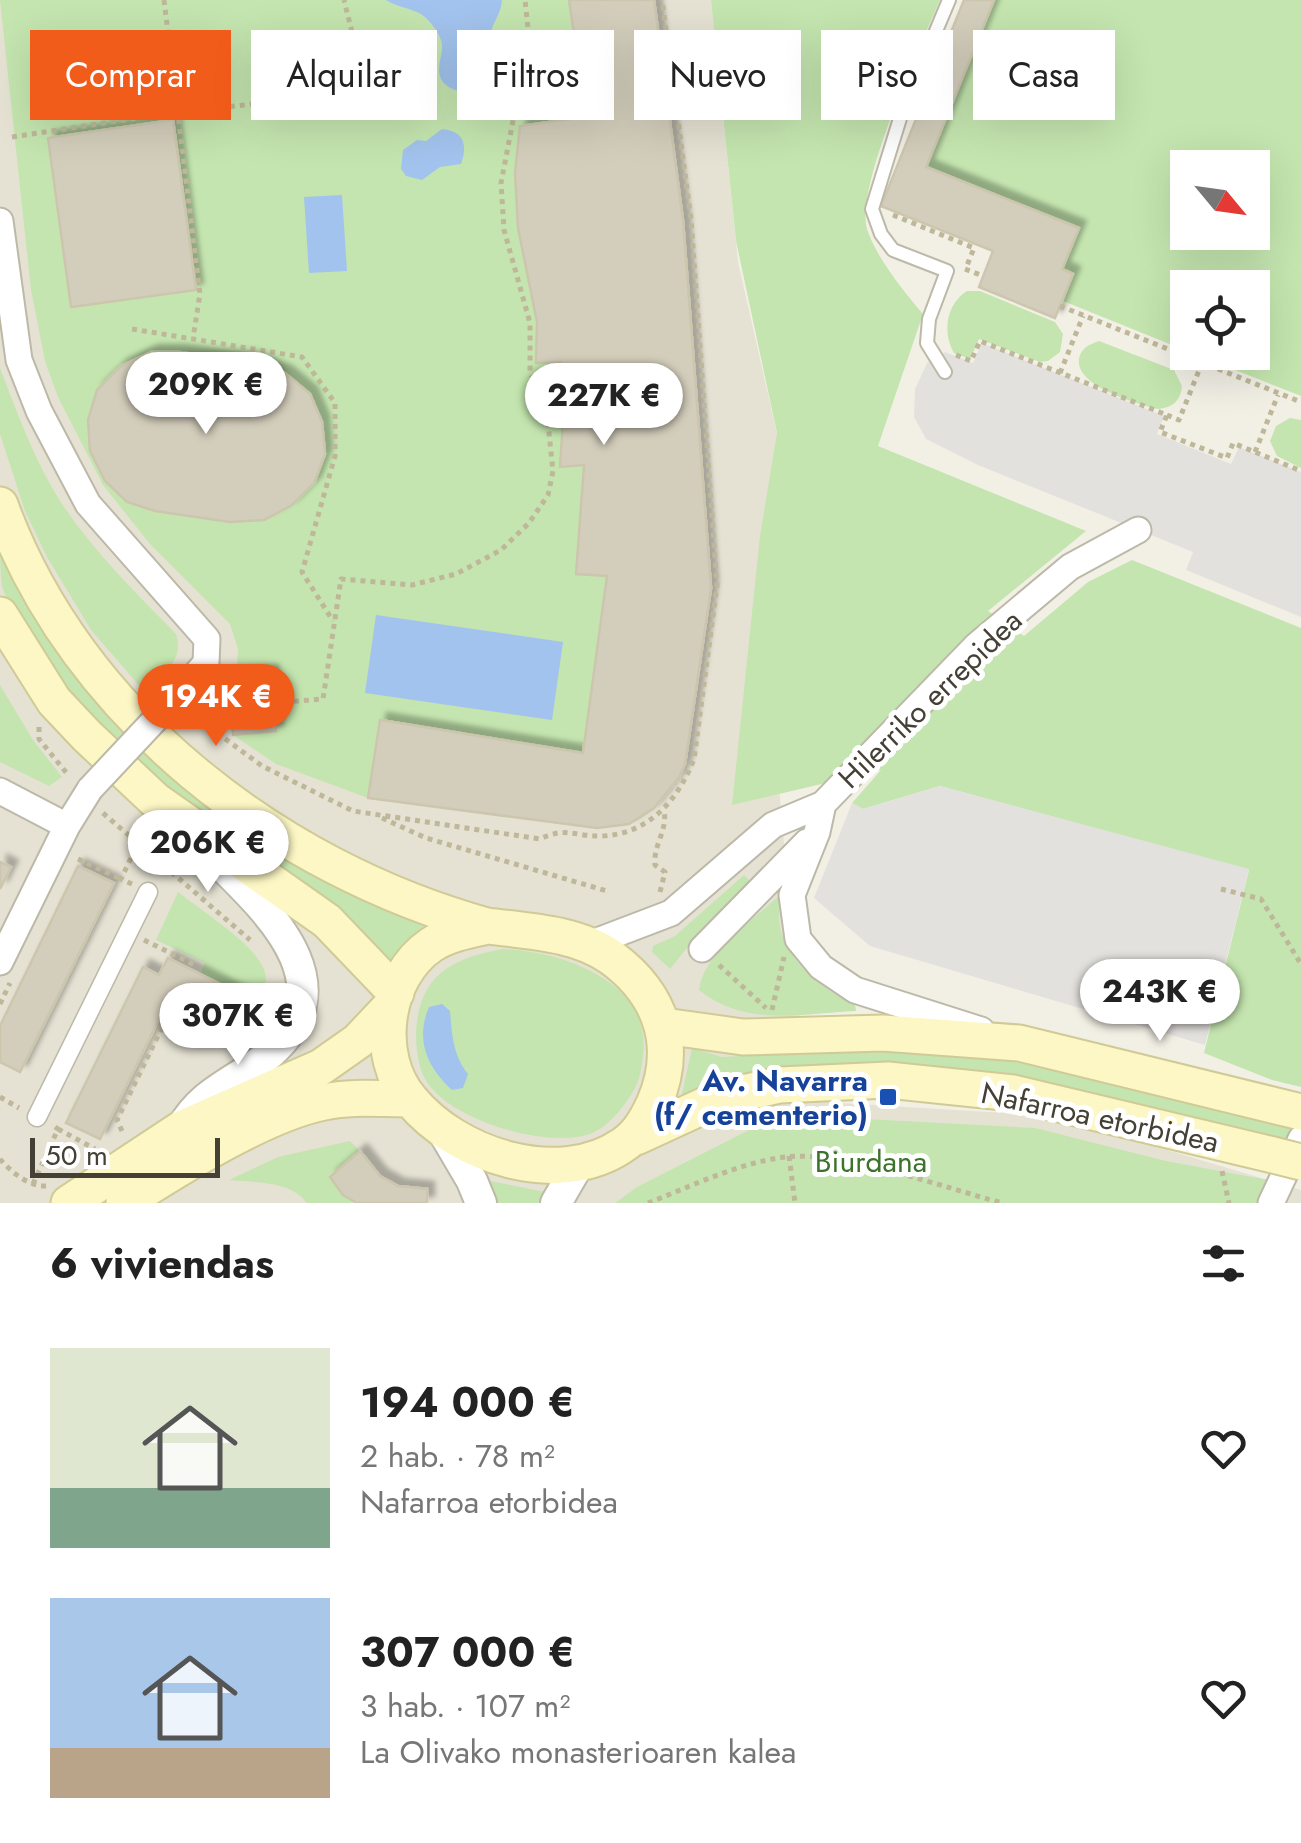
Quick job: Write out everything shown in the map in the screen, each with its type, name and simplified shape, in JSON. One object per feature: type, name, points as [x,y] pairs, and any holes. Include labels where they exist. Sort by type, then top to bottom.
[{"type":"main road","points":[[0,505],[12,540],[70,644],[129,711],[201,779],[266,826],[348,875],[437,912],[488,926],[560,936],[612,958],[642,990],[664,1026],[668,1052],[663,1082],[636,1137],[613,1152],[578,1164],[534,1164],[504,1158],[442,1130],[409,1098],[396,1074],[388,1042],[393,1000],[404,970],[433,943],[488,926]]},
{"type":"main road","points":[[0,614],[54,701],[155,800],[327,921],[393,1000]]},
{"type":"main road","points":[[64,1194],[181,1129],[322,1067],[358,1041],[393,1000]]},
{"type":"main road","name":"Nafarroa etorbidea","points":[[664,1026],[743,1037],[883,1033],[1019,1043],[1292,1135]]},
{"type":"main road","name":"Nafarroa etorbidea","points":[[636,1137],[723,1097],[780,1085],[888,1080],[1013,1093],[1292,1135]]},
{"type":"main road","points":[[128,1202],[265,1124],[307,1106],[341,1100],[409,1098]]},
{"type":"street","points":[[0,221],[19,360],[40,411],[88,504],[207,639],[206,663],[178,710],[88,789],[0,962]]},
{"type":"street","name":"Hilerriko errepidea","points":[[586,945],[671,913],[773,825],[823,804],[977,645],[1070,568],[1138,530]]},
{"type":"street","points":[[0,791],[67,826]]},
{"type":"street","points":[[155,800],[265,909],[293,946],[300,966],[300,1006],[284,1040],[260,1062],[193,1106],[181,1129]]},
{"type":"street","name":"Hilerriko errepidea","points":[[798,939],[792,895],[817,832],[823,804]]},
{"type":"street","points":[[710,956],[817,832]]},
{"type":"street","points":[[37,1117],[148,892]]},
{"type":"street","points":[[798,939],[820,967],[855,990],[1019,1043]]},
{"type":"street","points":[[442,1130],[472,1181],[480,1203]]},
{"type":"street","points":[[1271,1203],[1292,1135]]},
{"type":"street","points":[[556,1203],[578,1164]]},
{"type":"lane","points":[[946,372],[927,343],[929,320],[948,271],[893,250],[881,234],[872,210],[902,112],[950,0]]},
{"type":"path","points":[[164,0],[167,30]]},
{"type":"path","points":[[231,106],[367,92],[344,0]]},
{"type":"path","points":[[274,703],[323,700],[341,579],[412,585],[456,574],[501,550],[548,496],[552,471],[546,406],[530,373],[530,323],[504,230],[502,184],[529,38],[525,0]]},
{"type":"path","points":[[178,710],[262,766],[354,811],[540,838],[558,830],[601,836],[636,829],[664,811],[684,784],[694,759],[717,586],[692,219],[662,0]]},
{"type":"path","points":[[12,136],[122,120]]},
{"type":"path","points":[[178,120],[200,294],[193,338]]},
{"type":"path","points":[[965,268],[983,276]]},
{"type":"path","points":[[1060,306],[1170,350]]},
{"type":"path","points":[[1060,373],[1084,316]]},
{"type":"path","points":[[132,329],[302,357],[335,402],[335,456],[302,572],[334,623]]},
{"type":"path","points":[[948,349],[972,361],[980,341],[1179,420],[1199,370]]},
{"type":"path","points":[[1220,370],[1301,402]]},
{"type":"path","points":[[1255,452],[1279,393]]},
{"type":"path","points":[[1167,415],[1160,432],[1227,458],[1233,443],[1301,470]]},
{"type":"path","points":[[202,698],[215,706],[231,708]]},
{"type":"path","points":[[39,739],[88,789],[103,813],[256,947]]},
{"type":"path","points":[[664,811],[666,822],[654,850],[655,865],[665,872],[659,888],[671,913]]},
{"type":"path","points":[[375,814],[426,838],[606,891]]},
{"type":"path","points":[[1221,889],[1261,898],[1301,964]]},
{"type":"path","points":[[128,932],[197,966]]},
{"type":"path","points":[[710,956],[772,1014],[780,962],[798,939]]},
{"type":"path","points":[[135,1131],[125,1138],[117,1120],[171,1009],[248,1047],[234,1058]]},
{"type":"path","points":[[58,1129],[104,1153]]},
{"type":"path","points":[[648,1203],[752,1164],[789,1156],[832,1158],[1002,1203]]},
{"type":"path","points":[[789,1156],[795,1203]]},
{"type":"path","points":[[0,1159],[38,1187],[64,1194]]},
{"type":"path","points":[[1222,1163],[1229,1203]]},
{"type":"shaded area","points":[[0,0],[711,0],[714,30],[634,30],[634,120],[723,120],[738,262],[814,597],[777,765],[807,1101],[1053,1116],[1301,1190],[1301,1203],[0,1203]]},
{"type":"shaded area","points":[[982,343],[1164,416],[1157,434],[1231,464],[1239,447],[1301,472],[1301,617],[1186,570],[1193,552],[978,465],[926,439],[914,417],[915,389],[927,363],[945,352],[973,363]]},
{"type":"shaded area","points":[[940,786],[1249,869],[1205,1045],[870,946],[814,898],[852,803],[863,809]]},
{"type":"green space","points":[[0,0],[654,0],[658,30],[634,30],[634,120],[670,120],[683,221],[711,588],[685,764],[670,790],[639,820],[597,828],[368,798],[276,764],[233,735],[228,676],[237,665],[238,649],[230,624],[150,544],[103,485],[58,397],[45,361],[31,290]]},
{"type":"green space","points":[[711,0],[940,0],[927,30],[821,30],[821,120],[890,120],[871,182],[867,229],[899,285],[923,314],[878,446],[1086,531],[988,611],[1024,636],[1088,582],[1132,560],[1301,628],[1301,1087],[1204,1053],[1249,870],[940,786],[863,809],[852,803],[881,770],[732,805],[760,536],[777,433],[736,241],[723,120],[801,120],[801,30],[714,30]]},
{"type":"green space","points":[[964,0],[1301,0],[1301,396],[1235,370],[1270,370],[1270,270],[1170,270],[1170,344],[1063,301],[1055,318],[979,287],[993,251],[881,206],[916,120],[953,120],[952,30]]},
{"type":"green space","points":[[967,291],[980,291],[1055,322],[1063,334],[1060,352],[1040,362],[979,339],[970,359],[954,353],[948,337],[948,319],[954,303]]},
{"type":"green space","points":[[1099,341],[1174,370],[1182,386],[1178,400],[1158,409],[1121,398],[1094,384],[1079,366],[1086,347]]},
{"type":"green space","points":[[0,368],[35,455],[62,504],[102,555],[176,634],[175,659],[144,691],[91,630],[47,557],[25,511],[0,434]]},
{"type":"green space","points":[[1290,418],[1301,420],[1301,468],[1277,456],[1270,441],[1276,426]]},
{"type":"green space","points":[[0,533],[36,611],[282,851],[371,903],[428,921],[387,964],[169,796],[115,747],[68,696],[29,643],[2,587]]},
{"type":"green space","points":[[0,685],[33,740],[62,777],[49,786],[0,762]]},
{"type":"green space","points":[[744,875],[754,885],[670,969],[652,952],[653,946],[675,936]]},
{"type":"green space","points":[[178,892],[252,951],[265,973],[262,1005],[200,974],[205,963],[156,940]]},
{"type":"green space","points":[[780,895],[780,927],[790,951],[831,992],[855,1004],[856,1011],[754,1014],[717,1002],[699,990],[720,950]]},
{"type":"green space","points":[[503,949],[576,964],[619,990],[634,1008],[642,1030],[639,1079],[620,1110],[597,1131],[571,1138],[549,1138],[500,1128],[454,1107],[425,1079],[416,1034],[418,1014],[431,984],[453,965]]},
{"type":"green space","points":[[692,1048],[722,1057],[846,1050],[955,1053],[1015,1062],[1120,1083],[1301,1128],[1301,1149],[1008,1079],[680,1103]]},
{"type":"green space","name":"Biurdana","points":[[826,1117],[1035,1128],[1166,1161],[1268,1180],[1258,1203],[615,1203],[637,1187],[753,1128]]},
{"type":"green space","points":[[350,1141],[360,1151],[330,1177],[343,1195],[357,1203],[307,1203],[282,1186],[229,1180],[278,1157]]},
{"type":"green space","points":[[486,1180],[545,1192],[540,1203],[494,1203]]},
{"type":"water","points":[[386,0],[502,0],[492,30],[457,30],[457,90],[440,77],[442,42],[437,30],[419,13]]},
{"type":"water","points":[[442,129],[460,136],[464,151],[461,164],[440,167],[422,180],[406,176],[401,169],[403,150]]},
{"type":"water","points":[[342,195],[347,271],[309,273],[304,197]]},
{"type":"water","points":[[376,615],[563,642],[552,720],[365,693]]},
{"type":"water","points":[[442,1004],[450,1011],[456,1052],[468,1074],[463,1088],[452,1090],[436,1072],[426,1052],[423,1031],[429,1007]]},
{"type":"building","points":[[569,0],[654,0],[658,30],[634,30],[634,120],[670,120],[683,221],[711,588],[685,764],[679,777],[654,808],[629,824],[597,828],[368,798],[380,720],[583,753],[607,576],[576,574],[584,465],[560,467],[564,405],[561,362],[536,363],[537,322],[518,228],[515,173],[520,126],[564,120],[614,120],[614,30],[573,30]]},
{"type":"building","points":[[964,0],[994,0],[982,30],[973,30],[973,52],[953,101],[953,30]]},
{"type":"building","points":[[173,120],[196,290],[71,307],[48,138]]},
{"type":"building","points":[[916,120],[945,120],[926,167],[1079,228],[1062,269],[1073,274],[1055,318],[979,287],[993,251],[881,206]]},
{"type":"building","points":[[151,352],[253,362],[285,373],[310,394],[322,422],[325,454],[314,483],[292,505],[264,520],[230,522],[155,511],[127,502],[105,481],[90,451],[88,420],[97,390],[121,366]]},
{"type":"building","points":[[271,672],[276,731],[233,735],[228,676]]},
{"type":"building","points":[[0,862],[11,867],[0,889]]},
{"type":"building","points":[[78,866],[114,883],[20,1072],[0,1062],[0,1026]]},
{"type":"building","points":[[168,958],[244,996],[226,1030],[168,1001],[100,1139],[66,1123],[143,967],[159,975]]},
{"type":"building","points":[[360,1151],[380,1176],[398,1186],[427,1189],[427,1203],[357,1203],[343,1195],[330,1177]]},
{"type":"place","name":"Av. Navarra (f/ cementerio)","points":[[888,1097]]}]
